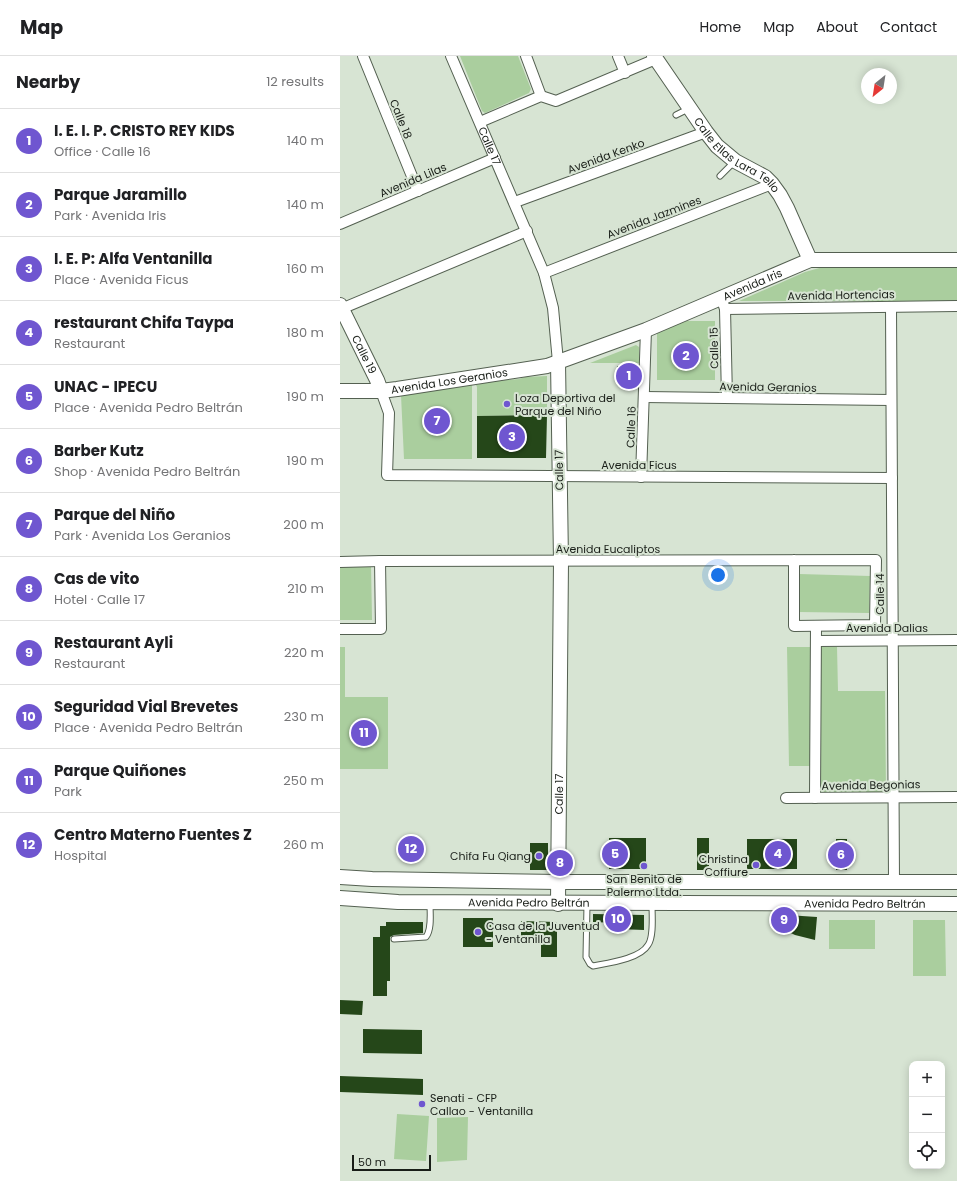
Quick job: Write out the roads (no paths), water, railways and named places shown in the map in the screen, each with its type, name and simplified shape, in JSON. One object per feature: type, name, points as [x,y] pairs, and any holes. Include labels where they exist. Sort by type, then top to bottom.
[{"type":"street","name":"Calle 18","points":[[363,56],[418,191]]},
{"type":"street","name":"Calle 17","points":[[451,56],[527,231],[544,273],[553,308],[558,362],[559,476],[562,561],[558,904]]},
{"type":"street","points":[[526,56],[542,96]]},
{"type":"street","points":[[618,56],[625,73]]},
{"type":"street","points":[[480,122],[542,96],[556,101],[625,73],[655,57]]},
{"type":"street","name":"Calle Ellas Lara Tello","points":[[655,57],[689,108],[717,146],[735,161],[765,178],[772,184],[787,208],[810,260]]},
{"type":"street","name":"Avenida Kenko","points":[[515,202],[706,132]]},
{"type":"street","name":"Avenida Lilas","points":[[340,224],[495,158]]},
{"type":"street","name":"Avenida Jazmines","points":[[544,273],[772,184]]},
{"type":"street","points":[[341,307],[527,231]]},
{"type":"street","name":"Avenida Iris","points":[[558,362],[723,304],[810,260],[957,260]]},
{"type":"street","name":"Avenida Hortencias","points":[[723,304],[891,307],[957,306]]},
{"type":"street","name":"Calle 15","points":[[723,304],[727,398]]},
{"type":"street","name":"Calle 19","points":[[341,307],[377,380],[389,413],[387,475]]},
{"type":"street","name":"Calle 14","points":[[891,307],[894,882]]},
{"type":"street","name":"Calle 16","points":[[641,477],[646,330]]},
{"type":"street","name":"Avenida Los Geranios","points":[[340,391],[381,391],[539,367],[558,362]]},
{"type":"street","name":"Avenida Geranios","points":[[644,398],[891,400]]},
{"type":"street","name":"Avenida Ficus","points":[[387,475],[892,478]]},
{"type":"street","points":[[794,560],[794,626],[816,626],[815,798]]},
{"type":"street","name":"Calle 14","points":[[816,626],[875,625],[876,560]]},
{"type":"street","name":"Avenida Eucaliptos","points":[[340,562],[876,560]]},
{"type":"street","points":[[340,629],[381,629],[380,561]]},
{"type":"street","name":"Avenida Dalias","points":[[817,641],[957,640]]},
{"type":"street","name":"Avenida Begonias","points":[[786,798],[957,797]]},
{"type":"street","name":"Avenida Pedro Beltrán","points":[[340,877],[372,879],[558,882],[957,882]]},
{"type":"street","name":"Avenida Pedro Beltrán","points":[[340,898],[430,903],[957,904]]},
{"type":"lane","points":[[676,115],[689,108]]},
{"type":"lane","points":[[720,176],[735,161]]},
{"type":"lane","points":[[394,939],[427,936],[429,932],[430,903]]},
{"type":"lane","points":[[588,904],[586,957],[593,966],[631,957],[644,950],[649,945],[651,937],[652,904]]},
{"type":"place","name":"Parque Jaramillo","points":[[686,356]]},
{"type":"place","name":"I. E. I. P. CRISTO REY KIDS","points":[[629,376]]},
{"type":"place","name":"Loza Deportiva del Parque del Niño","points":[[507,404]]},
{"type":"place","name":"Parque del Niño","points":[[437,421]]},
{"type":"place","name":"I. E. P: Alfa Ventanilla","points":[[512,437]]},
{"type":"place","name":"Parque Quiñones","points":[[364,733]]},
{"type":"place","name":"Centro Materno Fuentes Z","points":[[411,849]]},
{"type":"place","name":"UNAC - IPECU","points":[[615,854]]},
{"type":"place","name":"restaurant Chifa Taypa","points":[[778,854]]},
{"type":"place","name":"Barber Kutz","points":[[841,855]]},
{"type":"place","name":"Chifa Fu Qiang","points":[[539,856]]},
{"type":"place","name":"Cas de vito","points":[[560,863]]},
{"type":"place","name":"Christina Coffiure","points":[[756,865]]},
{"type":"place","name":"San Benito de Palermo Ltda.","points":[[644,866]]},
{"type":"place","name":"Seguridad Vial Brevetes","points":[[618,919]]},
{"type":"place","name":"Restaurant Ayli","points":[[784,920]]},
{"type":"place","name":"Casa de la Juventud - Ventanilla","points":[[478,932]]},
{"type":"place","name":"Senati - CFP Callao - Ventanilla","points":[[422,1104]]}]
